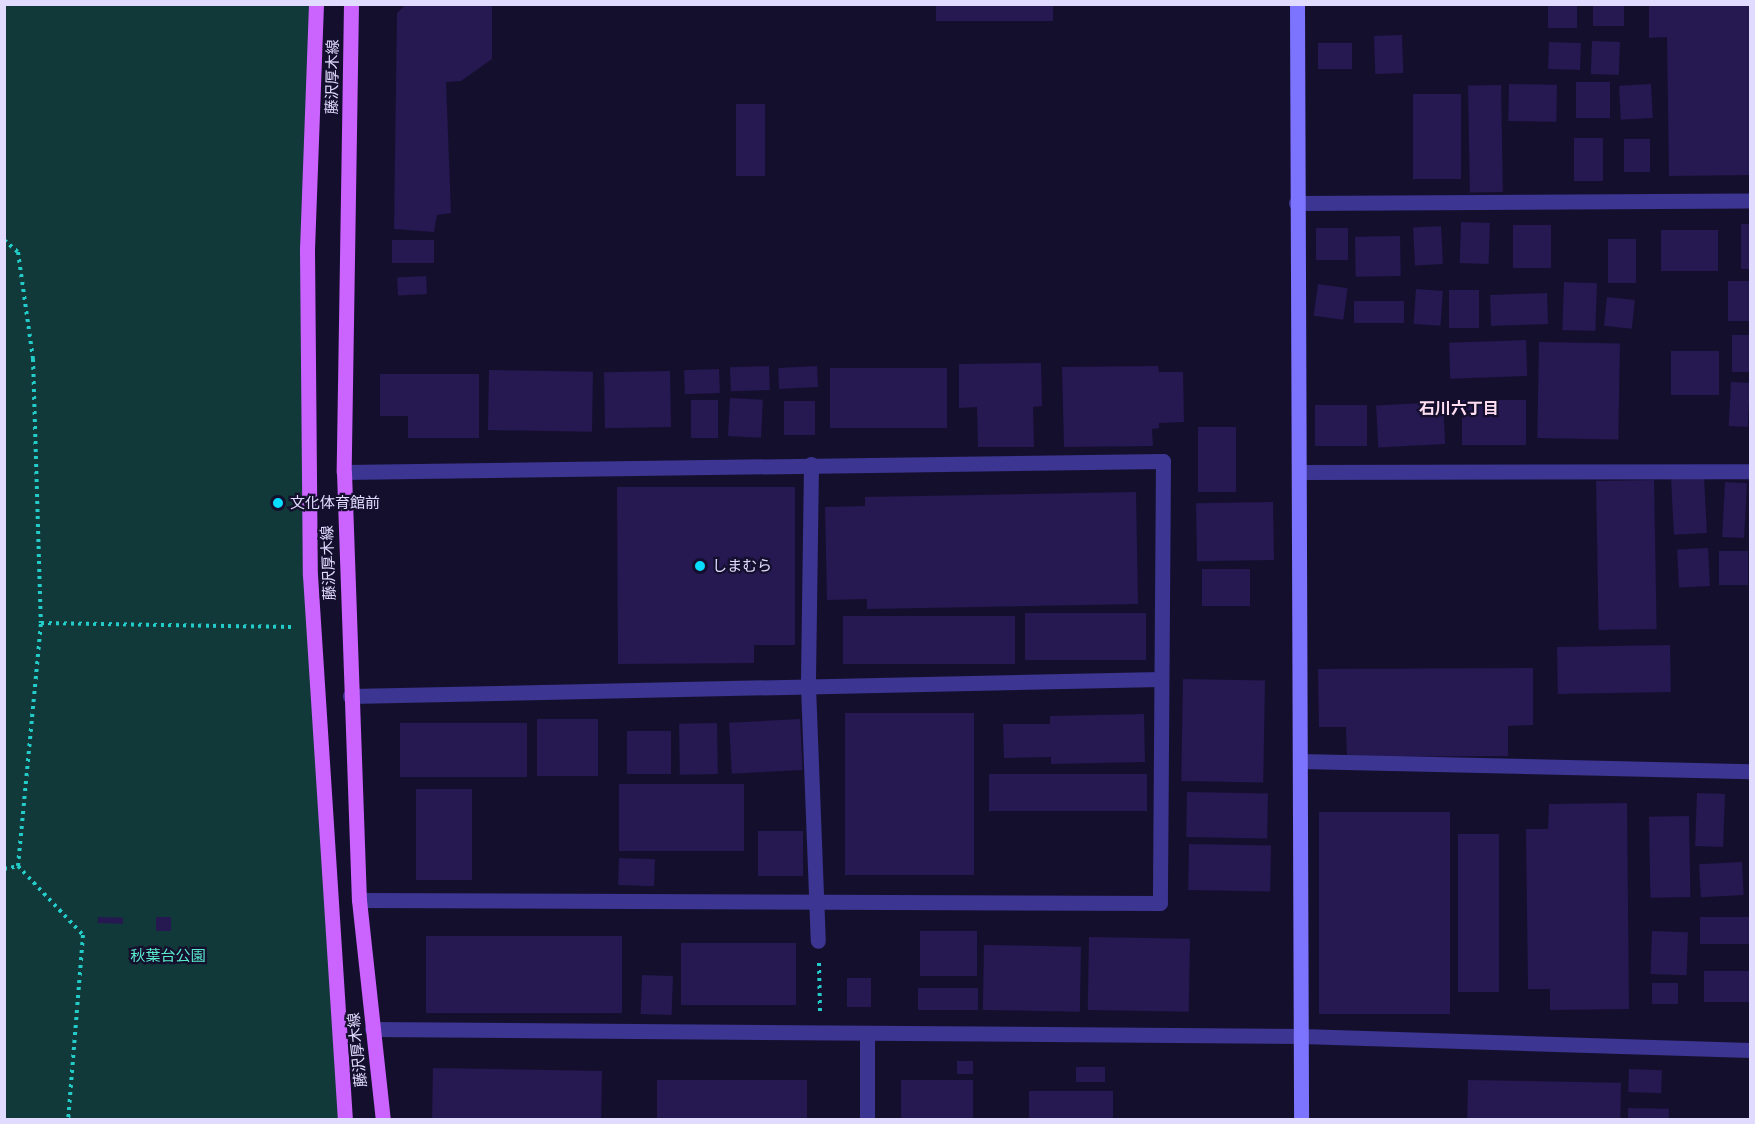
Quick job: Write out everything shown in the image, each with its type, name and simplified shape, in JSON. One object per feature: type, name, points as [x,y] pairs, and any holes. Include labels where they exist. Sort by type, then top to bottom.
[{"type":"main road","name":"藤沢厚木線","points":[[316,4],[307,249],[313,627],[345,1119]]},
{"type":"main road","name":"藤沢厚木線","points":[[351,4],[344,472],[350,696],[359,900],[383,1119]]},
{"type":"street","points":[[1297,4],[1301,1119]]},
{"type":"street","points":[[1296,203],[1750,201]]},
{"type":"street","points":[[344,472],[811,464],[1163,462],[1160,903],[359,900]]},
{"type":"street","points":[[811,464],[808,686],[818,941]]},
{"type":"street","points":[[1300,472],[1750,471]]},
{"type":"street","points":[[350,696],[1161,679]]},
{"type":"street","points":[[1300,761],[1750,771]]},
{"type":"street","points":[[372,1029],[1301,1036],[1750,1050]]},
{"type":"street","points":[[867,1033],[867,1119]]},
{"type":"path","points":[[4,240],[18,252],[33,359],[41,623],[18,866],[83,935],[68,1119]]},
{"type":"path","points":[[41,623],[313,627]]},
{"type":"path","points":[[4,869],[18,866]]},
{"type":"path","points":[[818,941],[821,1033]]},
{"type":"green space","name":"秋葉台公園","points":[[5,5],[316,5],[309,524],[345,1119],[5,1120]]},
{"type":"building","points":[[406,4],[492,6],[492,59],[461,81],[446,82],[451,213],[437,215],[434,232],[394,229],[397,13]]},
{"type":"building","points":[[936,4],[1053,4],[1053,21],[936,21]]},
{"type":"building","points":[[1548,4],[1577,4],[1577,28],[1548,28]]},
{"type":"building","points":[[1593,4],[1624,4],[1624,26],[1593,26]]},
{"type":"building","points":[[1649,4],[1750,5],[1750,175],[1669,176],[1667,37],[1649,38]]},
{"type":"building","points":[[1402,35],[1403,73],[1375,74],[1374,36]]},
{"type":"building","points":[[1592,41],[1620,42],[1619,75],[1591,74]]},
{"type":"building","points":[[1549,42],[1581,43],[1580,70],[1548,69]]},
{"type":"building","points":[[1318,43],[1352,43],[1352,69],[1318,69]]},
{"type":"building","points":[[1576,82],[1610,82],[1610,118],[1576,118]]},
{"type":"building","points":[[1509,84],[1557,85],[1556,122],[1508,121]]},
{"type":"building","points":[[1651,84],[1653,118],[1621,120],[1619,86]]},
{"type":"building","points":[[1501,85],[1503,192],[1470,193],[1468,86]]},
{"type":"building","points":[[1413,94],[1461,94],[1461,179],[1413,179]]},
{"type":"building","points":[[736,104],[765,104],[765,176],[736,176]]},
{"type":"building","points":[[1574,138],[1603,138],[1603,181],[1574,181]]},
{"type":"building","points":[[1624,139],[1650,139],[1650,172],[1624,172]]},
{"type":"building","points":[[1461,222],[1490,223],[1489,264],[1460,263]]},
{"type":"building","points":[[1741,224],[1750,224],[1750,269],[1741,269]]},
{"type":"building","points":[[1513,225],[1551,225],[1551,268],[1513,268]]},
{"type":"building","points":[[1441,226],[1443,264],[1415,265],[1413,227]]},
{"type":"building","points":[[1316,228],[1348,228],[1348,260],[1316,260]]},
{"type":"building","points":[[1661,230],[1718,230],[1718,271],[1661,271]]},
{"type":"building","points":[[1400,236],[1401,276],[1356,277],[1355,237]]},
{"type":"building","points":[[1608,239],[1636,239],[1636,283],[1608,283]]},
{"type":"building","points":[[392,240],[434,240],[434,263],[392,263]]},
{"type":"building","points":[[426,276],[427,294],[398,295],[397,278]]},
{"type":"building","points":[[1728,281],[1750,281],[1750,321],[1728,321]]},
{"type":"building","points":[[1564,282],[1597,283],[1595,331],[1562,330]]},
{"type":"building","points":[[1318,284],[1348,288],[1343,320],[1314,316]]},
{"type":"building","points":[[1416,289],[1443,291],[1440,326],[1414,324]]},
{"type":"building","points":[[1449,290],[1479,290],[1479,328],[1449,328]]},
{"type":"building","points":[[1547,293],[1548,324],[1491,326],[1490,295]]},
{"type":"building","points":[[1607,297],[1635,300],[1632,329],[1604,326]]},
{"type":"building","points":[[1354,301],[1404,301],[1404,323],[1354,323]]},
{"type":"building","points":[[1732,335],[1750,335],[1750,372],[1732,372]]},
{"type":"building","points":[[1526,340],[1527,376],[1450,379],[1449,343]]},
{"type":"building","points":[[1539,342],[1620,343],[1618,439],[1537,438]]},
{"type":"building","points":[[1671,351],[1719,351],[1719,395],[1671,395]]},
{"type":"building","points":[[1041,363],[1042,406],[1033,407],[1034,447],[978,447],[977,407],[959,408],[959,364]]},
{"type":"building","points":[[769,366],[770,390],[731,391],[730,367]]},
{"type":"building","points":[[817,366],[818,387],[779,389],[778,368]]},
{"type":"building","points":[[1158,366],[1159,372],[1183,372],[1184,422],[1159,423],[1159,428],[1152,429],[1153,446],[1064,447],[1062,367]]},
{"type":"building","points":[[830,368],[947,368],[947,428],[830,428]]},
{"type":"building","points":[[719,369],[720,393],[685,394],[684,370]]},
{"type":"building","points":[[489,370],[593,372],[592,432],[488,430]]},
{"type":"building","points":[[670,371],[671,427],[605,428],[604,372]]},
{"type":"building","points":[[380,374],[479,374],[479,438],[408,438],[408,416],[380,416]]},
{"type":"building","points":[[1731,382],[1750,383],[1748,427],[1729,426]]},
{"type":"building","points":[[730,398],[763,400],[761,438],[728,436]]},
{"type":"building","points":[[691,400],[718,400],[718,438],[691,438]]},
{"type":"building","points":[[1462,400],[1526,400],[1526,445],[1462,445]]},
{"type":"building","points":[[784,401],[815,401],[815,435],[784,435]]},
{"type":"building","points":[[1443,402],[1445,444],[1378,447],[1376,406]]},
{"type":"building","points":[[1315,405],[1367,405],[1367,446],[1315,446]]},
{"type":"building","points":[[1198,427],[1236,427],[1236,492],[1198,492]]},
{"type":"building","points":[[1704,477],[1707,533],[1674,535],[1671,479]]},
{"type":"building","points":[[1654,480],[1657,629],[1599,630],[1596,481]]},
{"type":"building","points":[[1725,482],[1747,483],[1744,538],[1722,537]]},
{"type":"building","points":[[617,487],[795,487],[795,645],[754,645],[754,663],[618,664]]},
{"type":"building","points":[[1136,492],[1138,604],[867,609],[867,599],[827,600],[825,507],[865,506],[865,497]]},
{"type":"building","points":[[1273,502],[1274,560],[1197,561],[1196,503]]},
{"type":"building","points":[[1708,548],[1710,586],[1679,588],[1677,550]]},
{"type":"building","points":[[1719,551],[1748,551],[1748,585],[1719,585]]},
{"type":"building","points":[[1202,569],[1250,569],[1250,606],[1202,606]]},
{"type":"building","points":[[1025,613],[1146,613],[1146,660],[1025,660]]},
{"type":"building","points":[[843,616],[1015,616],[1015,664],[843,664]]},
{"type":"building","points":[[1670,645],[1671,692],[1558,694],[1557,647]]},
{"type":"building","points":[[1533,668],[1533,725],[1508,726],[1508,756],[1347,757],[1346,727],[1319,727],[1318,669]]},
{"type":"building","points":[[1183,679],[1265,680],[1263,782],[1181,781]]},
{"type":"building","points":[[845,713],[974,713],[974,875],[845,875]]},
{"type":"building","points":[[1144,714],[1145,762],[1051,764],[1051,757],[1004,758],[1003,724],[1050,724],[1050,716]]},
{"type":"building","points":[[537,719],[598,719],[598,776],[537,776]]},
{"type":"building","points":[[800,719],[803,770],[732,774],[729,723]]},
{"type":"building","points":[[400,723],[527,723],[527,777],[400,777]]},
{"type":"building","points":[[717,723],[718,774],[680,775],[679,724]]},
{"type":"building","points":[[627,731],[671,731],[671,774],[627,774]]},
{"type":"building","points":[[989,774],[1147,774],[1147,811],[989,811]]},
{"type":"building","points":[[619,784],[744,784],[744,851],[619,851]]},
{"type":"building","points":[[416,789],[472,789],[472,880],[416,880]]},
{"type":"building","points":[[1187,792],[1268,793],[1267,838],[1186,837]]},
{"type":"building","points":[[1697,793],[1725,794],[1723,847],[1695,846]]},
{"type":"building","points":[[1627,803],[1629,1009],[1550,1010],[1550,989],[1528,989],[1526,829],[1548,829],[1549,804]]},
{"type":"building","points":[[1319,812],[1450,812],[1450,1014],[1319,1014]]},
{"type":"building","points":[[1689,816],[1690,897],[1650,898],[1649,817]]},
{"type":"building","points":[[758,831],[803,831],[803,876],[758,876]]},
{"type":"building","points":[[1458,834],[1499,834],[1499,992],[1458,992]]},
{"type":"building","points":[[1189,844],[1271,845],[1270,891],[1188,890]]},
{"type":"building","points":[[619,858],[655,859],[654,886],[618,885]]},
{"type":"building","points":[[1742,862],[1744,895],[1701,897],[1699,864]]},
{"type":"building","points":[[98,917],[123,918],[123,924],[98,923]]},
{"type":"building","points":[[156,917],[171,917],[171,931],[156,931]]},
{"type":"building","points":[[1700,917],[1750,917],[1750,944],[1700,944]]},
{"type":"building","points":[[920,931],[977,931],[977,976],[920,976]]},
{"type":"building","points":[[1652,931],[1688,932],[1686,975],[1650,974]]},
{"type":"building","points":[[426,936],[622,936],[622,1013],[426,1013]]},
{"type":"building","points":[[1089,937],[1190,939],[1189,1012],[1088,1010]]},
{"type":"building","points":[[681,943],[796,943],[796,1005],[681,1005]]},
{"type":"building","points":[[984,945],[1081,947],[1080,1012],[983,1010]]},
{"type":"building","points":[[1704,971],[1750,971],[1750,1002],[1704,1002]]},
{"type":"building","points":[[642,975],[673,976],[672,1015],[641,1014]]},
{"type":"building","points":[[847,978],[871,978],[871,1007],[847,1007]]},
{"type":"building","points":[[1652,983],[1678,983],[1678,1004],[1652,1004]]},
{"type":"building","points":[[918,988],[978,988],[978,1010],[918,1010]]},
{"type":"building","points":[[957,1061],[973,1061],[973,1074],[957,1074]]},
{"type":"building","points":[[1076,1067],[1105,1067],[1105,1082],[1076,1082]]},
{"type":"building","points":[[433,1068],[602,1071],[601,1120],[432,1120]]},
{"type":"building","points":[[1629,1069],[1662,1070],[1661,1093],[1628,1092]]},
{"type":"building","points":[[657,1080],[807,1080],[807,1120],[657,1120]]},
{"type":"building","points":[[901,1080],[973,1080],[973,1120],[901,1120]]},
{"type":"building","points":[[1468,1080],[1621,1083],[1620,1120],[1467,1120]]},
{"type":"building","points":[[1029,1091],[1113,1091],[1113,1120],[1029,1120]]},
{"type":"building","points":[[1628,1108],[1669,1109],[1669,1120],[1628,1120]]},
{"type":"place","name":"文化体育館前","points":[[278,503]]},
{"type":"place","name":"しまむら","points":[[700,566]]},
{"type":"district","name":"石川六丁目","points":[[1459,408]]}]
